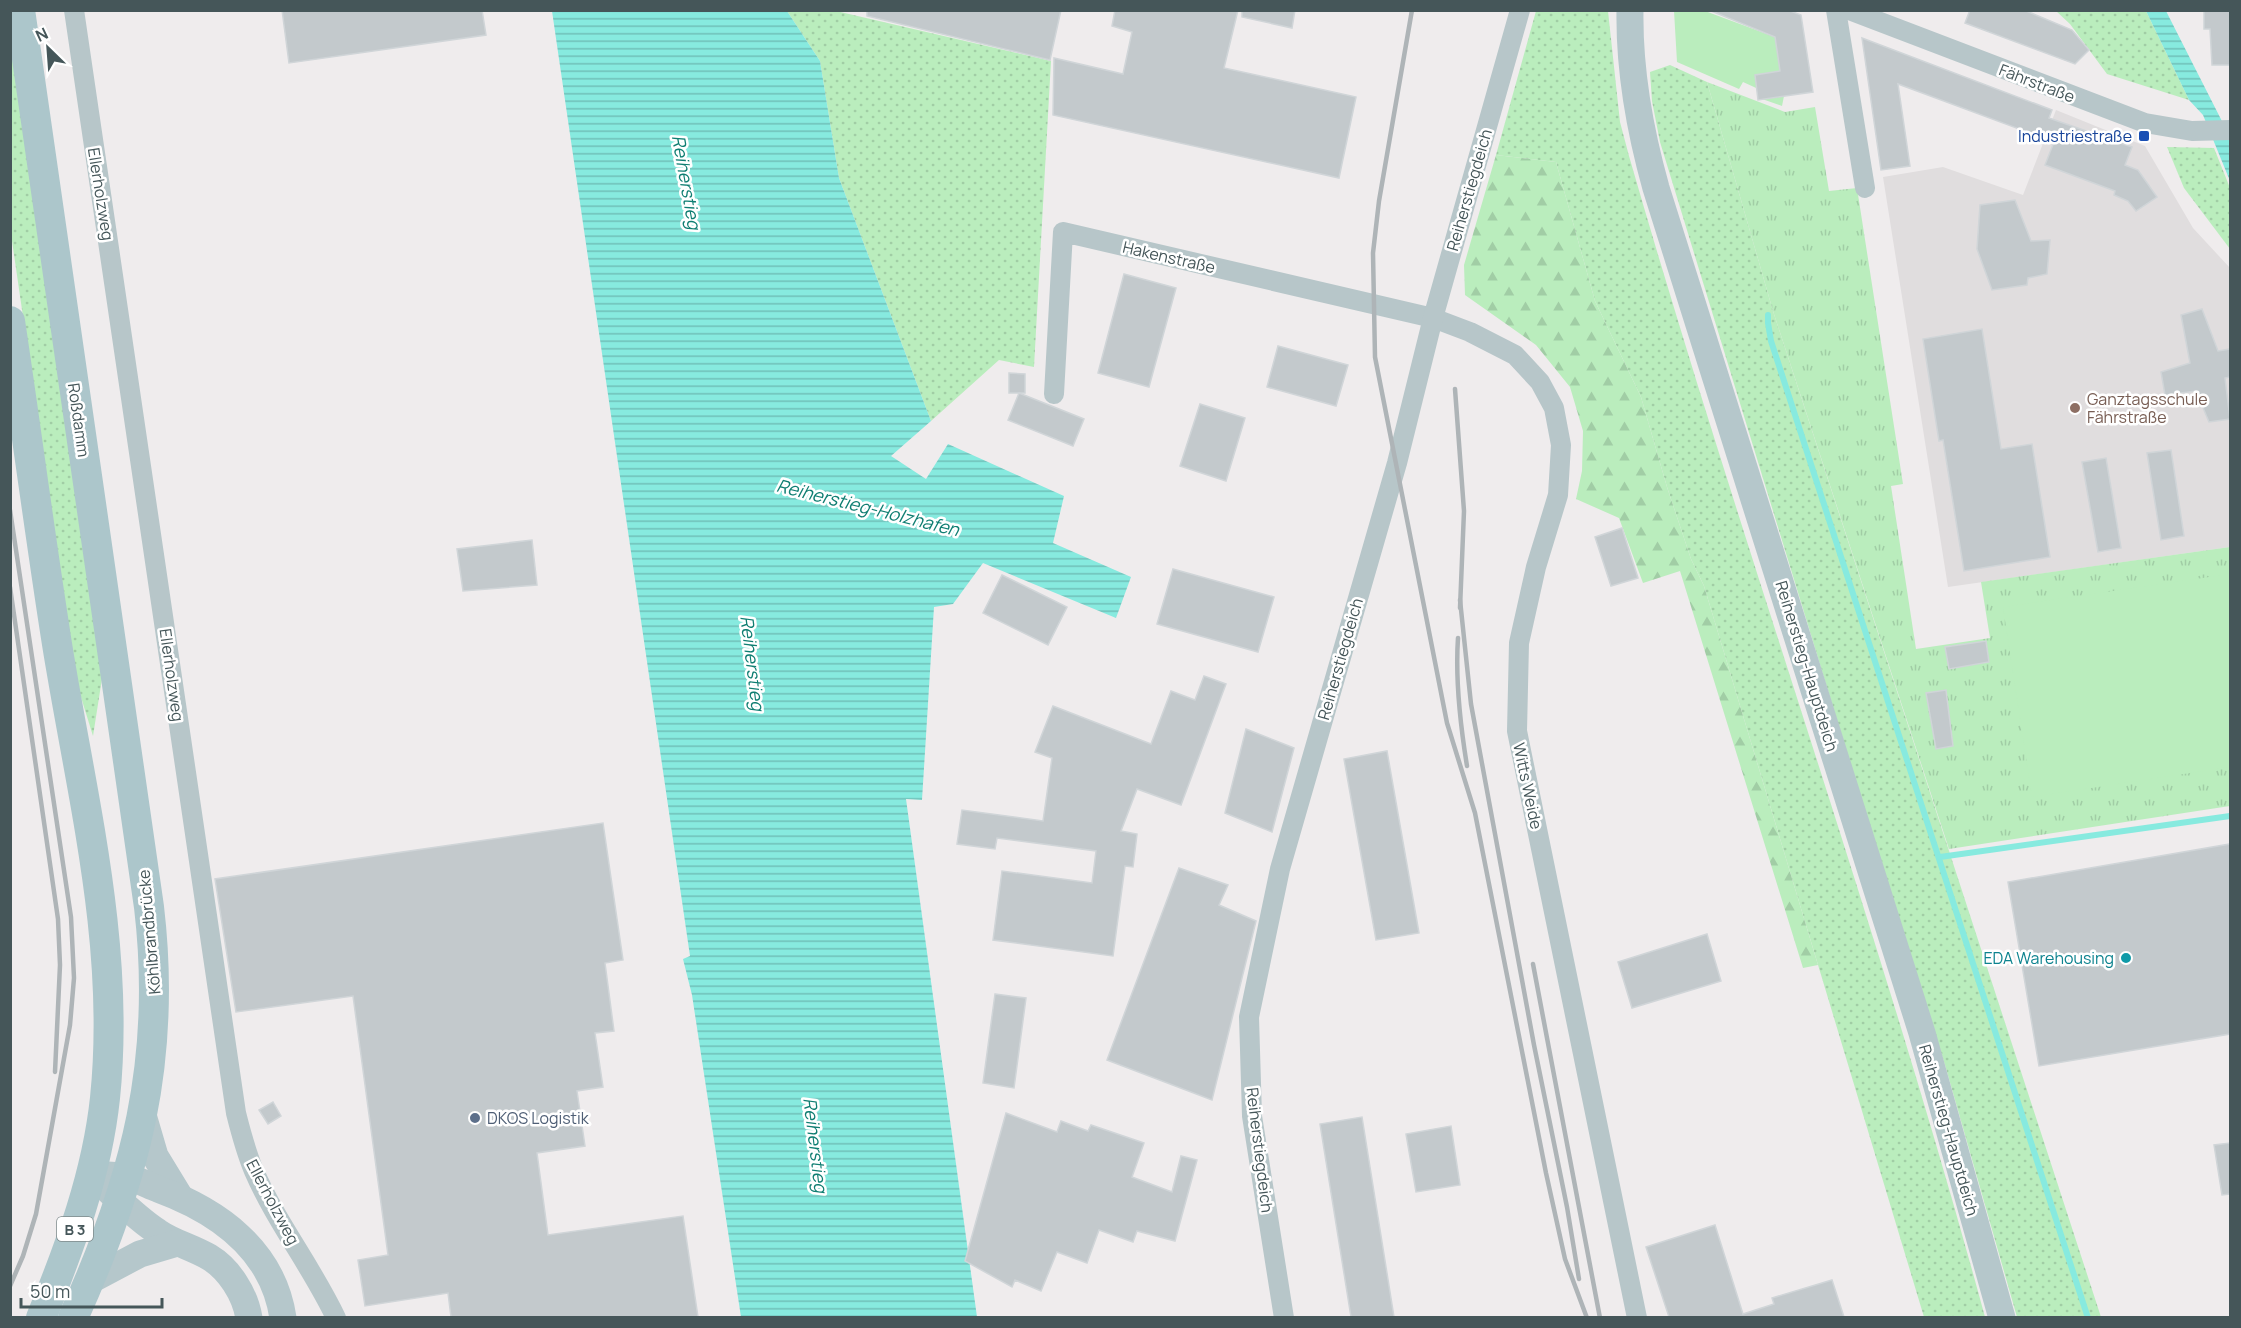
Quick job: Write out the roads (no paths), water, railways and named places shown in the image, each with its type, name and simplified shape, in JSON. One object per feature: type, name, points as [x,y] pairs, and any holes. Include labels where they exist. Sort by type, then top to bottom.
[{"type":"main road","name":"Roßdamm","points":[[20,10],[137,829]]},
{"type":"main road","name":"Reiherstieg-Hauptdeich","points":[[1630,10],[1634,72],[1641,125],[1656,188],[1922,1033],[2002,1317]]},
{"type":"main road","points":[[10,321],[57,644],[92,837],[106,950],[108,1053],[104,1101],[91,1174],[124,1190],[180,1197],[224,1222],[257,1255],[275,1286],[283,1317]]},
{"type":"main road","name":"Köhlbrandbrücke","points":[[73,1317],[90,1281],[124,1190],[142,1115],[154,1041],[155,974],[149,907],[137,829]]},
{"type":"main road","points":[[142,1115],[155,1156],[180,1197]]},
{"type":"main road","name":"B 3","points":[[41,1317],[76,1229],[91,1174]]},
{"type":"main road","points":[[124,1190],[140,1220],[177,1244],[203,1254],[222,1268],[243,1297],[249,1317]]},
{"type":"main road","points":[[90,1281],[140,1254],[177,1244]]},
{"type":"street","name":"Ellerholzweg","points":[[74,10],[236,1113],[244,1146],[263,1191],[303,1256],[336,1317]]},
{"type":"street","name":"Reiherstiegdeich","points":[[1284,1317],[1252,1116],[1249,1017],[1280,869],[1397,463],[1433,318],[1520,10]]},
{"type":"street","points":[[1836,10],[1865,188]]},
{"type":"street","name":"Fährstraße","points":[[1849,10],[2157,126],[2192,131],[2230,130]]},
{"type":"street","name":"Hakenstraße","points":[[1054,394],[1063,232],[1433,318]]},
{"type":"street","name":"Witts Weide","points":[[1433,318],[1470,332],[1515,355],[1540,382],[1554,408],[1562,445],[1558,495],[1536,567],[1519,643],[1516,732],[1637,1317]]},
{"type":"water","points":[[552,11],[787,11],[820,61],[839,178],[931,421],[891,456],[926,479],[948,444],[1064,496],[1053,543],[1131,577],[1116,618],[983,563],[953,604],[934,607],[922,800],[906,799],[977,1317],[741,1317],[692,995],[683,959],[690,956]]},
{"type":"water","points":[[2146,11],[2166,11],[2230,137],[2230,181],[2203,115],[2189,100]]},
{"type":"waterway","points":[[1768,315],[1771,341],[2088,1318]]},
{"type":"waterway","points":[[1940,857],[2230,816]]},
{"type":"railway","points":[[1412,10],[1379,201],[1373,253],[1375,357],[1447,723],[1475,813],[1546,1173],[1565,1259],[1587,1318]]},
{"type":"railway","points":[[1455,389],[1464,511],[1460,608]]},
{"type":"railway","points":[[10,510],[71,917],[74,978],[70,1025],[36,1214],[23,1256],[10,1286]]},
{"type":"railway","points":[[10,587],[58,919],[60,965],[55,1072]]},
{"type":"railway","points":[[1460,600],[1471,704],[1579,1279]]},
{"type":"railway","points":[[1458,638],[1459,702],[1467,766]]},
{"type":"railway","points":[[1533,964],[1600,1318]]},
{"type":"place","name":"Industriestraße","points":[[2144,136]]},
{"type":"place","name":"Ganztagsschule Fährstraße","points":[[2075,408]]},
{"type":"place","name":"EDA Warehousing","points":[[2126,958]]},
{"type":"place","name":"DKOS Logistik","points":[[475,1118]]},
{"type":"water label","name":"Reiherstieg","points":[[687,182]]},
{"type":"water label","name":"Reiherstieg-Holzhafen","points":[[868,507]]},
{"type":"water label","name":"Reiherstieg","points":[[753,663]]},
{"type":"water label","name":"Reiherstieg","points":[[816,1145]]}]
